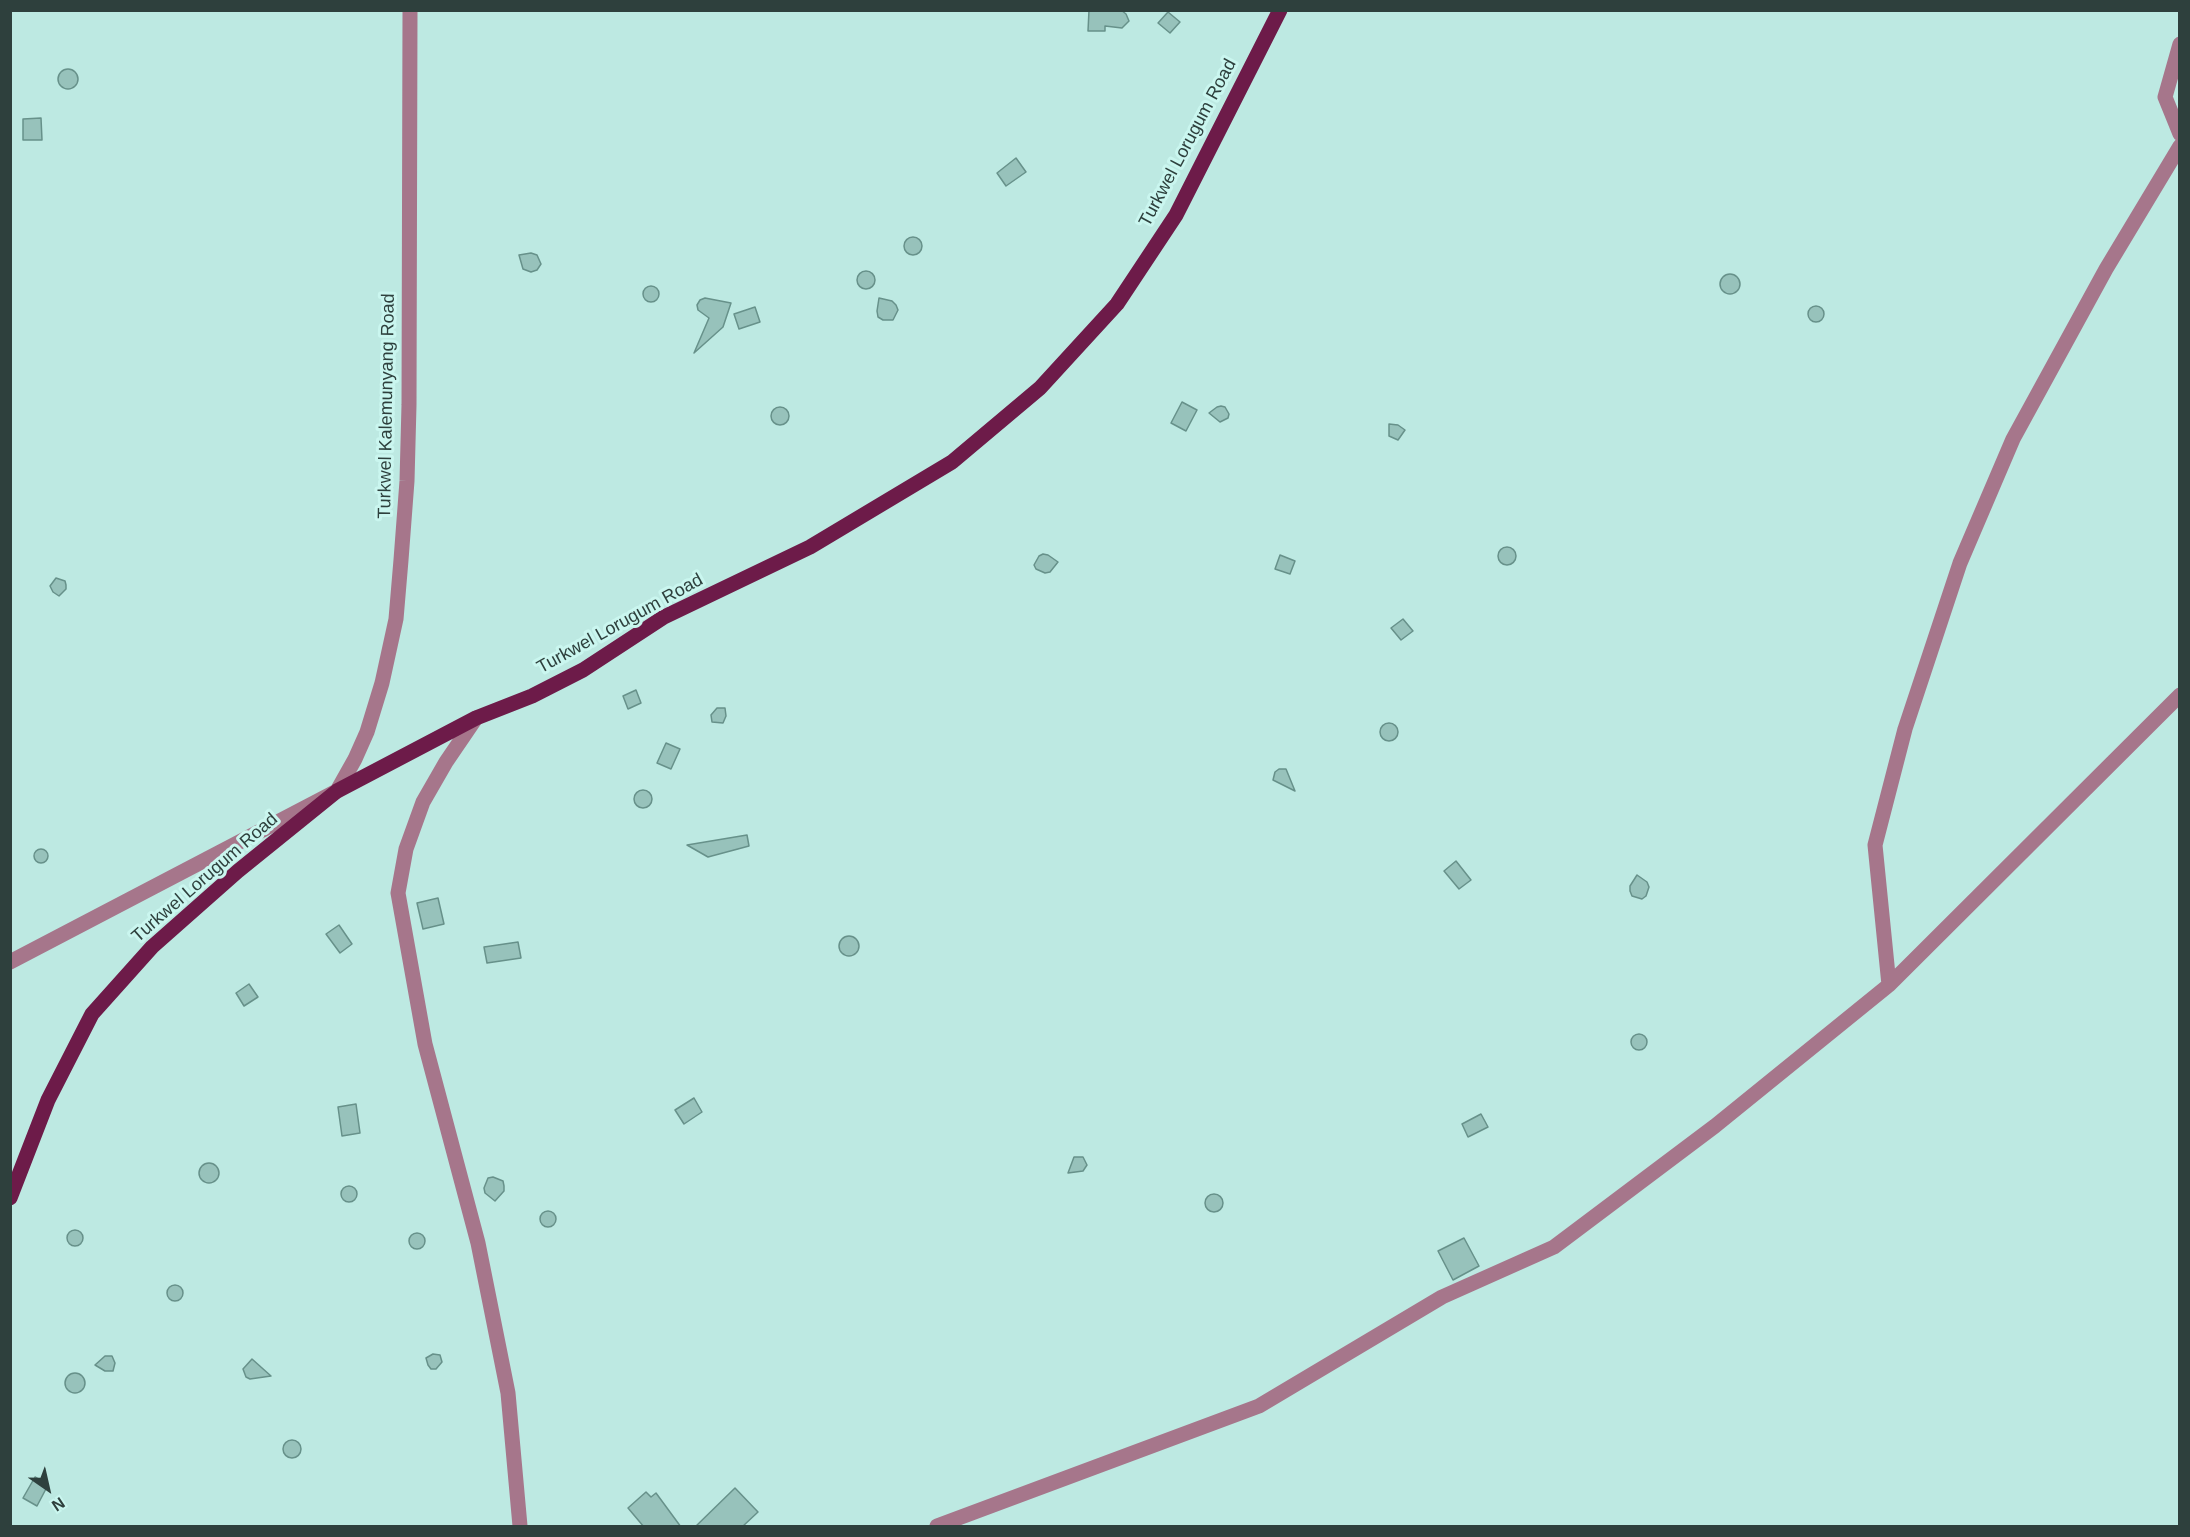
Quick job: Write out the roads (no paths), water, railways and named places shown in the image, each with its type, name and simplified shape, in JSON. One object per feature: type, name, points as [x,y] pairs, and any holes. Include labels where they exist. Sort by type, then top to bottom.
[{"type":"main road","name":"Turkwel Lorugum Road","points":[[10,1198],[48,1100],[92,1014],[152,946],[238,871],[337,791],[476,718],[532,696],[572,675],[664,617],[810,547],[952,462],[1040,388],[1117,304],[1176,215],[1280,10]]},
{"type":"street","name":"Turkwel Kalemunyang Road","points":[[337,791],[367,732],[382,683],[396,619],[407,481],[409,416],[410,10]]},
{"type":"street","points":[[2180,44],[2165,97],[2180,134]]},
{"type":"street","points":[[1889,985],[1875,845],[1905,729],[1960,563],[2013,439],[2106,269],[2180,146]]},
{"type":"street","points":[[937,1527],[1259,1406],[1442,1297],[1554,1247],[1715,1126],[1889,985],[2180,695]]},
{"type":"street","points":[[476,718],[446,762],[423,802],[406,849],[398,893],[425,1044],[478,1243],[508,1393],[520,1527]]},
{"type":"street","points":[[10,962],[337,791]]}]
